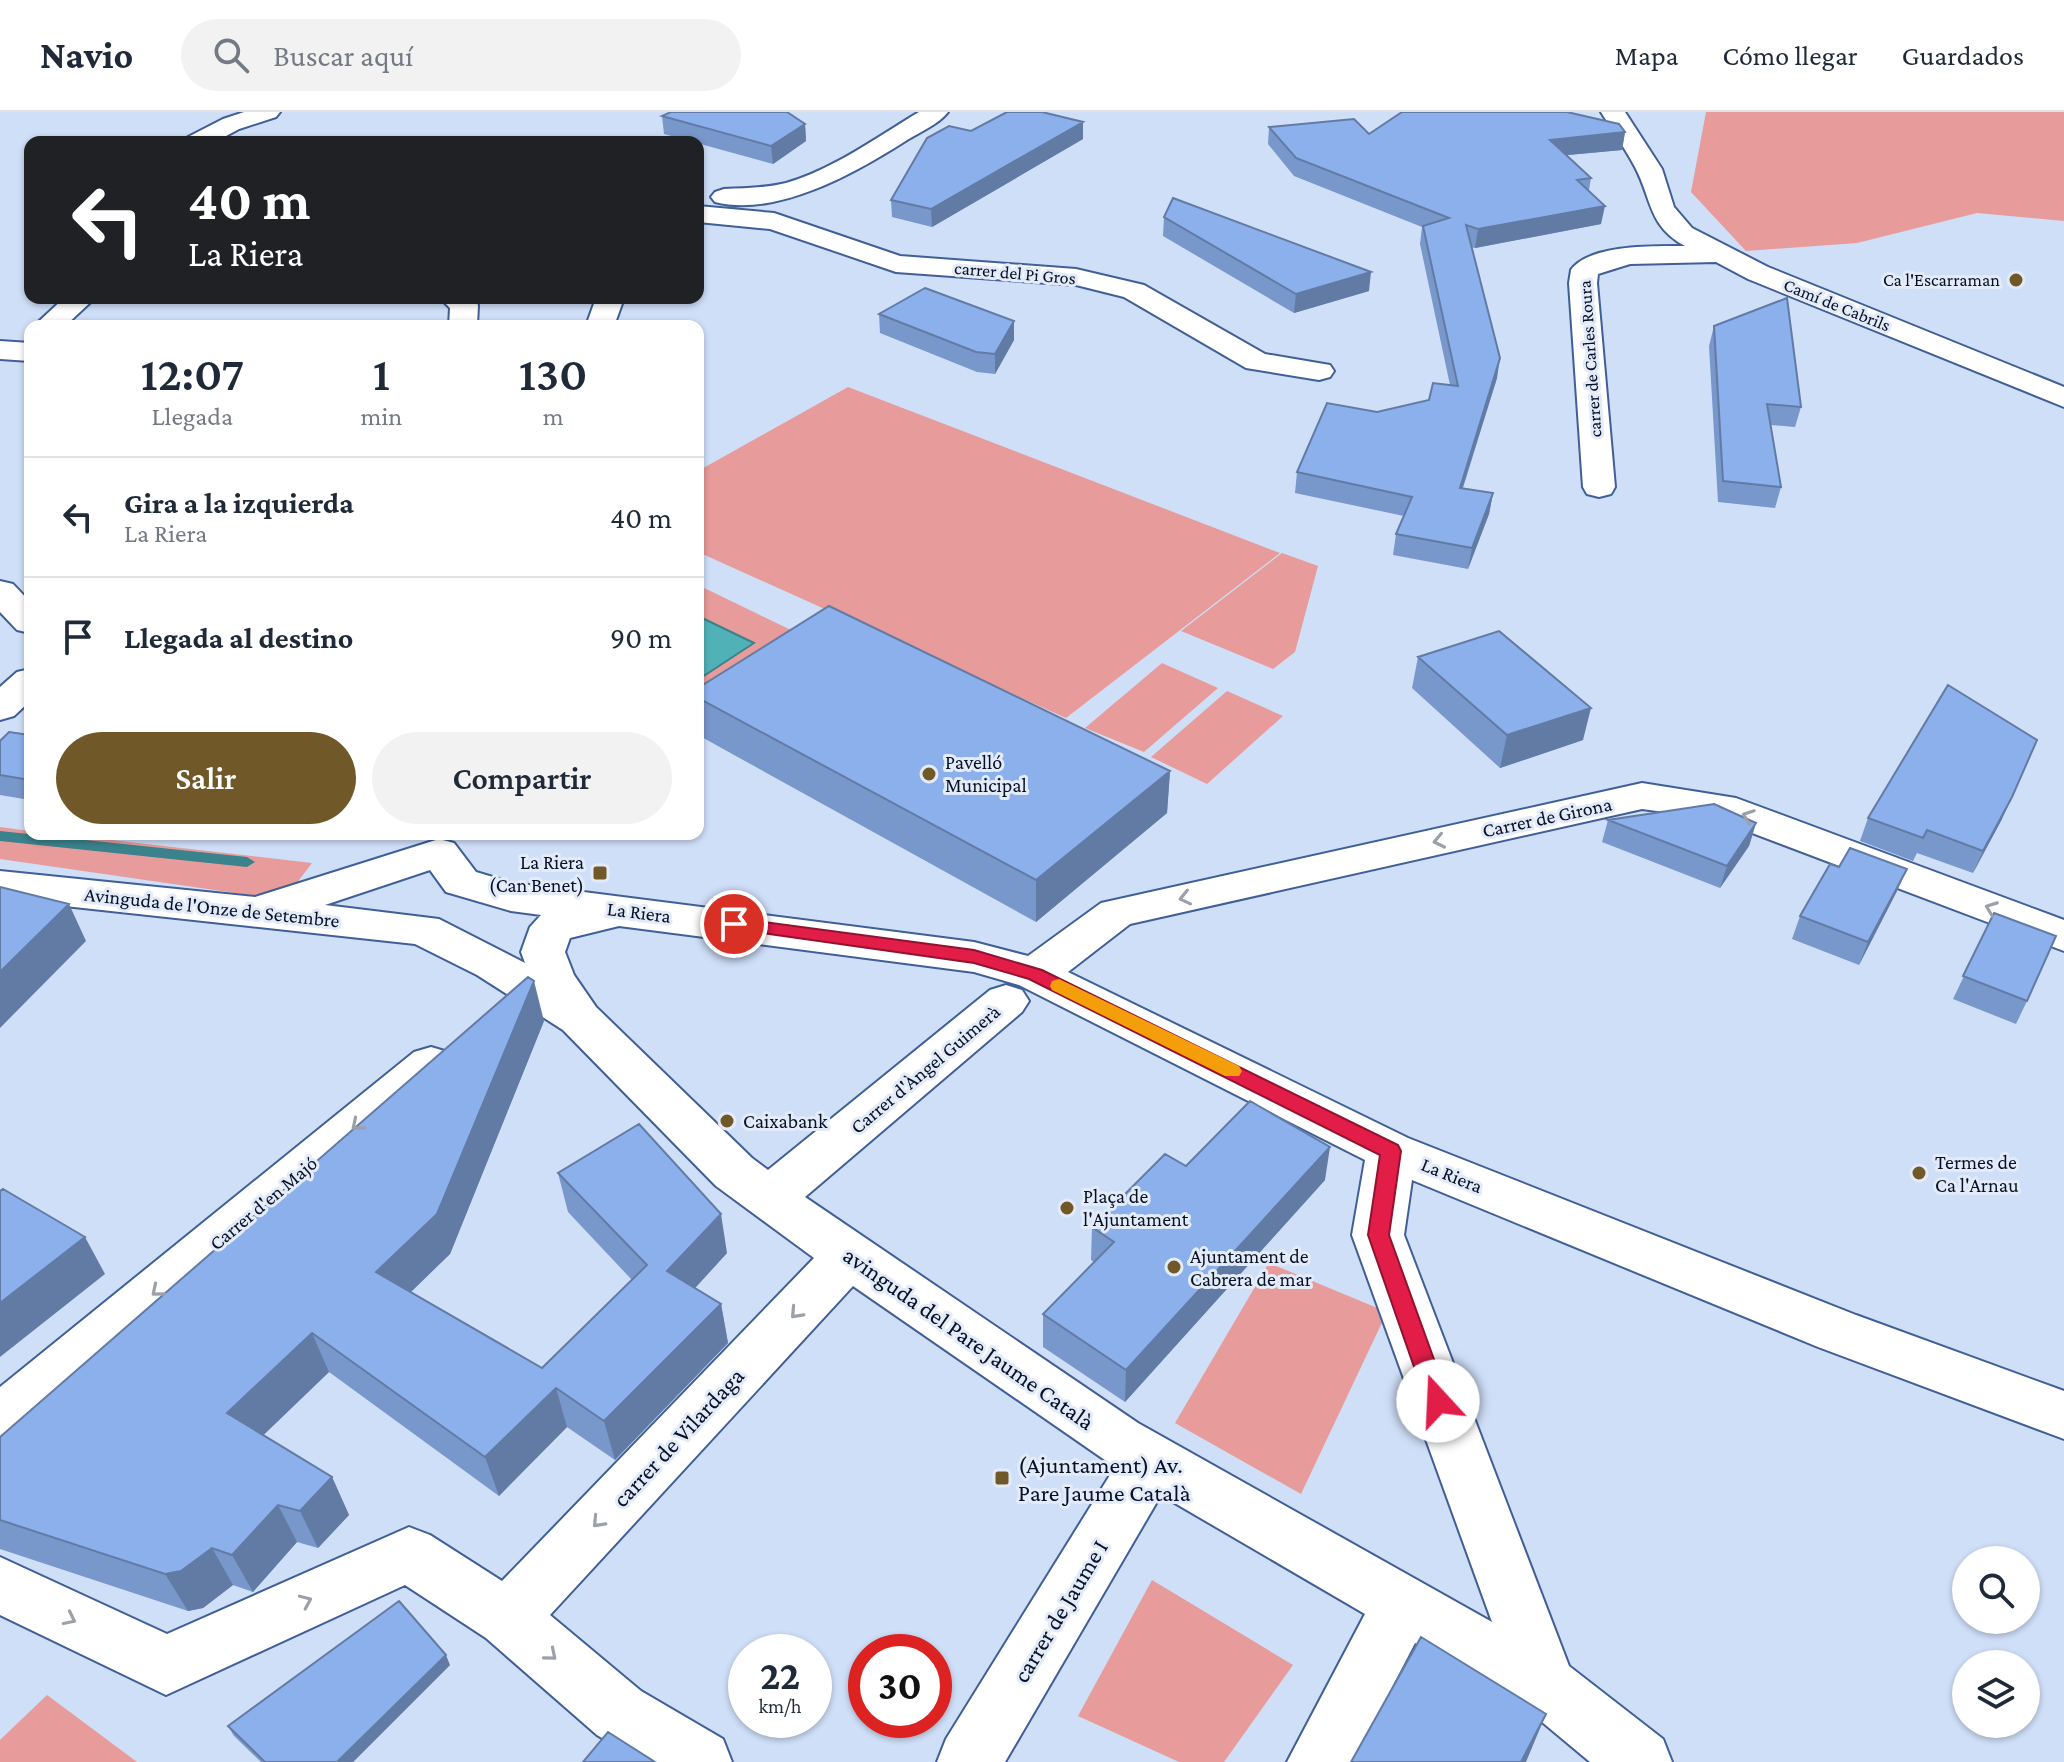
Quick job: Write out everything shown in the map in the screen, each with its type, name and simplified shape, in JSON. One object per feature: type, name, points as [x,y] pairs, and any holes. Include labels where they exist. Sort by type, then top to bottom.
[{"type":"street","points":[[208,136],[231,124],[268,112]]},
{"type":"street","points":[[704,199],[769,194],[800,187],[875,150],[936,112]]},
{"type":"street","name":"Camí de Cabrils","points":[[1613,112],[1649,169],[1662,209],[1683,234],[1717,254],[2064,398]]},
{"type":"street","name":"carrer del Pi Gros","points":[[704,215],[774,221],[896,264],[1076,277],[1134,291],[1257,362],[1319,371]]},
{"type":"street","name":"carrer de Carles Roura","points":[[1599,487],[1583,283],[1585,270],[1597,262],[1619,258],[1717,254]]},
{"type":"street","points":[[55,320],[74,304]]},
{"type":"street","points":[[0,592],[24,616]]},
{"type":"street","points":[[0,708],[24,686]]},
{"type":"street","name":"Carrer de Girona","points":[[1021,988],[1116,913],[1642,796],[1722,807],[2064,936]]},
{"type":"street","name":"Avinguda de l'Onze de Setembre","points":[[254,913],[380,870],[441,844]]},
{"type":"street","name":"La Riera","points":[[441,844],[461,882],[511,897],[974,957],[1021,988],[1391,1151],[1837,1331],[2064,1415]]},
{"type":"street","points":[[349,921],[380,870]]},
{"type":"street","name":"Avinguda de l'Onze de Setembre","points":[[0,885],[424,930]]},
{"type":"street","points":[[424,930],[511,897]]},
{"type":"street","name":"avinguda del Pare Jaume Català","points":[[674,916],[595,918],[552,927],[543,952],[553,979],[579,1018],[734,1172],[849,1256],[1118,1440],[1546,1686],[1640,1762]]},
{"type":"street","name":"avinguda del Pare Jaume Català","points":[[424,930],[493,964],[497,1010],[579,1018]]},
{"type":"street","name":"Carrer d'Àngel Guimerà","points":[[769,1198],[1021,988]]},
{"type":"street","name":"Carrer d'en Majó","points":[[0,1420],[497,1010]]},
{"type":"street","points":[[1391,1151],[1378,1235],[1546,1686]]},
{"type":"street","name":"carrer de Vilardaga","points":[[507,1618],[849,1256]]},
{"type":"street","name":"carrer de Jaume I","points":[[982,1759],[1151,1460]]},
{"type":"street","points":[[0,1585],[166,1665],[409,1554],[507,1618],[619,1713],[700,1762]]},
{"type":"street","points":[[1319,1762],[1403,1604]]},
{"type":"shaded area","points":[[1706,112],[2064,112],[2064,221],[1977,213],[1857,243],[1746,251],[1691,192]]},
{"type":"shaded area","points":[[848,387],[1280,553],[1066,718],[704,555],[704,468]]},
{"type":"shaded area","points":[[1282,553],[1318,566],[1295,652],[1273,669],[1181,631]]},
{"type":"shaded area","points":[[704,588],[824,646],[704,725]]},
{"type":"shaded area","points":[[704,619],[754,643],[704,676]]},
{"type":"shaded area","points":[[1162,663],[1218,688],[1144,752],[1085,728]]},
{"type":"shaded area","points":[[1227,691],[1283,716],[1207,784],[1151,757]]},
{"type":"shaded area","points":[[0,827],[24,830],[24,840],[111,840],[312,863],[284,900],[0,859]]},
{"type":"shaded area","points":[[1269,1263],[1387,1312],[1301,1494],[1175,1423]]},
{"type":"shaded area","points":[[1152,1580],[1293,1665],[1224,1762],[1179,1762],[1078,1716]]},
{"type":"shaded area","points":[[47,1695],[137,1762],[0,1762],[0,1740]]},
{"type":"building","points":[[671,112],[787,112],[805,124],[771,146],[662,116]]},
{"type":"building","points":[[1007,112],[1042,112],[1083,122],[931,209],[891,200],[927,138],[949,126],[971,131]]},
{"type":"building","points":[[1402,112],[1567,112],[1619,124],[1625,132],[1550,140],[1591,178],[1577,180],[1605,206],[1478,229],[1466,225],[1500,358],[1460,488],[1493,493],[1472,548],[1396,534],[1412,497],[1297,472],[1327,403],[1377,412],[1429,400],[1433,383],[1458,386],[1423,226],[1449,218],[1296,158],[1269,127],[1354,119],[1369,134]]},
{"type":"building","points":[[1173,198],[1371,272],[1296,294],[1164,217]]},
{"type":"building","points":[[925,288],[1014,321],[995,354],[976,352],[879,314]]},
{"type":"building","points":[[1787,298],[1801,407],[1767,404],[1781,487],[1723,481],[1714,326]]},
{"type":"building","name":"Pavelló Municipal","points":[[829,606],[1170,771],[1036,880],[704,701],[704,684]]},
{"type":"building","points":[[1499,631],[1591,708],[1507,735],[1418,657]]},
{"type":"building","points":[[1948,685],[2037,740],[2012,797],[1983,851],[1927,830],[1923,838],[1868,818]]},
{"type":"building","points":[[9,732],[24,734],[24,779],[0,775],[0,741]]},
{"type":"building","points":[[1714,804],[1756,823],[1727,866],[1608,820]]},
{"type":"building","points":[[1850,848],[1907,869],[1868,942],[1800,916],[1830,864],[1839,867]]},
{"type":"building","points":[[0,887],[69,904],[0,972]]},
{"type":"building","points":[[1994,913],[2056,936],[2027,1001],[1963,976]]},
{"type":"building","points":[[528,977],[534,981],[437,1214],[376,1272],[542,1368],[647,1265],[558,1173],[639,1124],[721,1214],[667,1271],[721,1304],[604,1421],[556,1388],[485,1457],[312,1333],[227,1413],[332,1477],[300,1511],[278,1505],[232,1555],[212,1548],[181,1571],[165,1574],[0,1520],[0,1437]]},
{"type":"building","name":"Ajuntament de Cabrera de mar","points":[[1250,1101],[1330,1147],[1126,1370],[1043,1314],[1114,1242],[1092,1227],[1165,1154],[1186,1166]]},
{"type":"building","points":[[3,1189],[85,1237],[0,1303],[0,1191]]},
{"type":"building","points":[[399,1601],[446,1655],[337,1762],[265,1762],[228,1726]]},
{"type":"building","points":[[1421,1637],[1546,1714],[1521,1762],[1351,1762]]},
{"type":"building","points":[[608,1732],[655,1762],[583,1762]]},
{"type":"waterway","points":[[0,836],[24,839]]},
{"type":"waterway","points":[[38,840],[247,862]]},
{"type":"slow traffic","points":[[1059,986],[1232,1071]]},
{"type":"place","name":"Ca l'Escarraman","points":[[2016,280]]},
{"type":"place","name":"Pavelló Municipal","points":[[929,774]]},
{"type":"place","name":"La Riera (Can Benet)","points":[[600,873]]},
{"type":"place","name":"Caixabank","points":[[727,1121]]},
{"type":"place","name":"Termes de Ca l'Arnau","points":[[1919,1173]]},
{"type":"place","name":"Plaça de l'Ajuntament","points":[[1067,1208]]},
{"type":"place","name":"Ajuntament de Cabrera de mar","points":[[1174,1267]]},
{"type":"place","name":"(Ajuntament) Av. Pare Jaume Català","points":[[1002,1478]]},
{"type":"route","points":[[734,924],[974,957],[1035,974],[1391,1151],[1378,1235],[1438,1401]]}]
